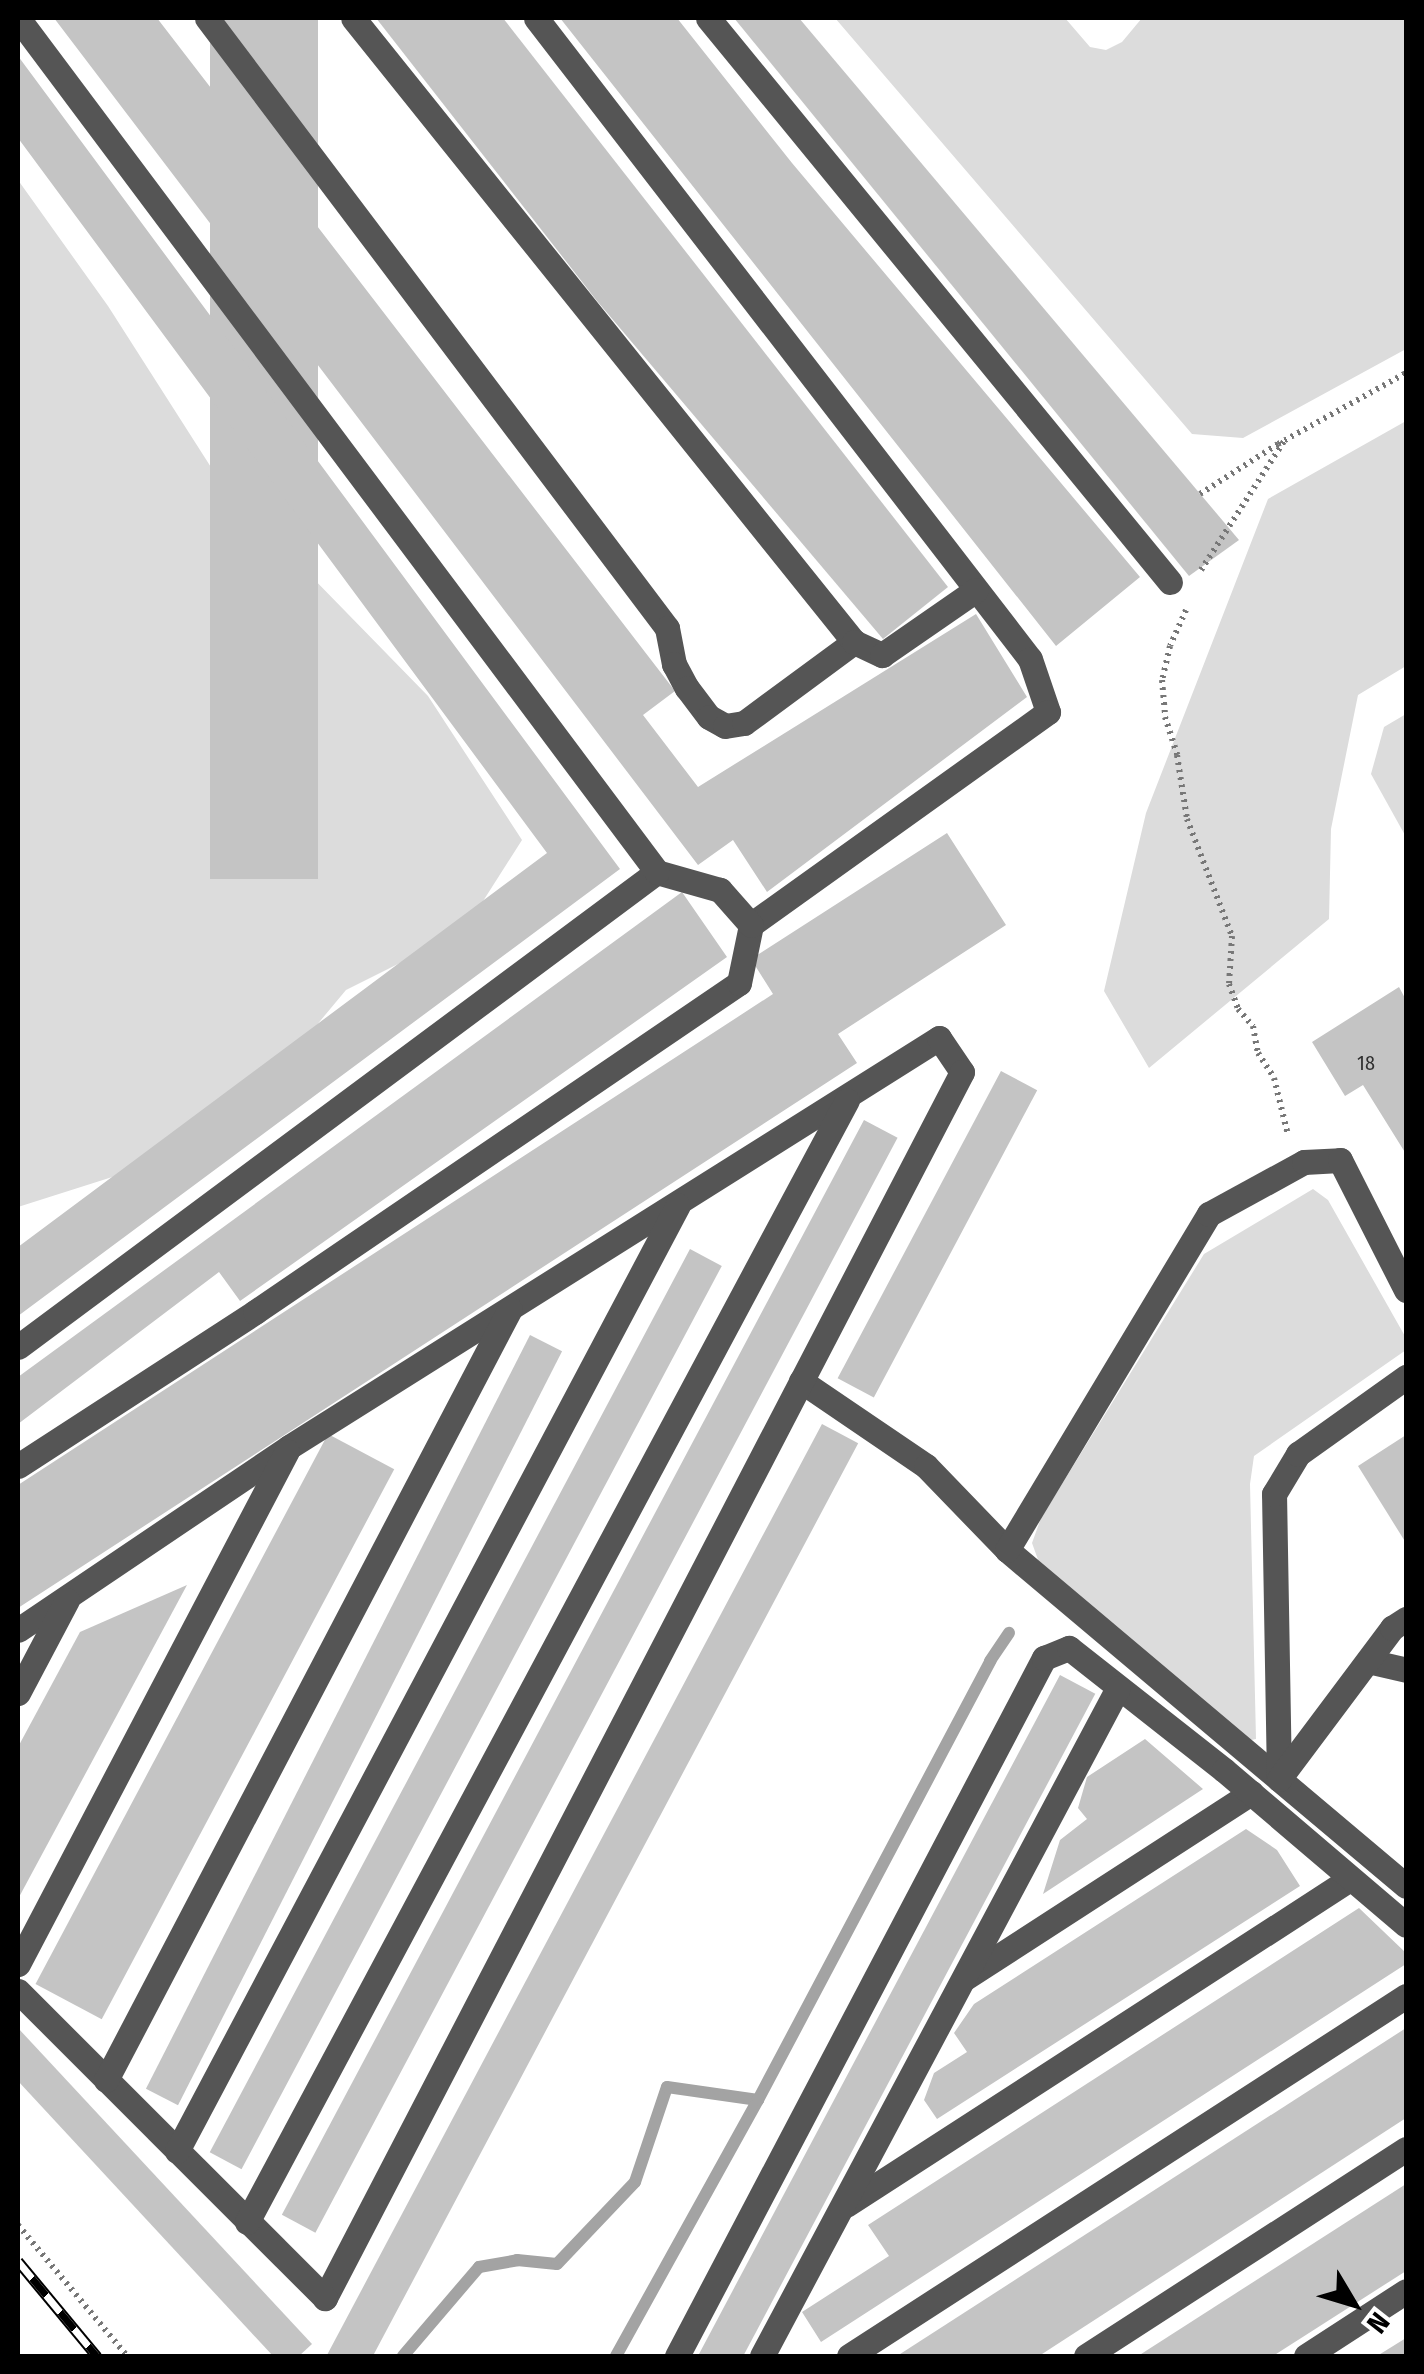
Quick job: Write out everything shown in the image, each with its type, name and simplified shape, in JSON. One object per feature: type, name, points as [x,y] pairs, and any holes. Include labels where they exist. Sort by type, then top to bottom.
[{"type":"lane","points":[[18,18],[657,872],[720,890],[751,925]]},
{"type":"lane","points":[[207,18],[666,628],[674,664],[709,717],[724,726],[744,723],[854,642]]},
{"type":"lane","points":[[352,18],[854,642],[882,655],[976,590]]},
{"type":"lane","points":[[18,1466],[255,1312],[740,983],[751,925],[1048,712],[1030,660],[536,18]]},
{"type":"lane","points":[[708,18],[1184,587]]},
{"type":"lane","points":[[18,1347],[657,872]]},
{"type":"lane","points":[[18,1630],[289,1447],[940,1038],[962,1072],[324,2298],[18,1992]]},
{"type":"lane","points":[[248,2222],[849,1096]]},
{"type":"lane","points":[[1007,1550],[1209,1214],[1304,1162],[1340,1160],[1406,1290]]},
{"type":"lane","points":[[177,2150],[680,1201]]},
{"type":"lane","points":[[106,2080],[511,1307]]},
{"type":"lane","points":[[1279,1779],[1274,1494],[1298,1454],[1406,1377]]},
{"type":"lane","points":[[801,1381],[926,1466],[1007,1550],[1406,1886]]},
{"type":"lane","points":[[18,1964],[289,1447]]},
{"type":"lane","points":[[18,1692],[70,1594]]},
{"type":"lane","points":[[1279,1779],[1392,1628],[1406,1619]]},
{"type":"lane","points":[[677,2356],[1044,1658],[1069,1648],[1250,1793],[1406,1926]]},
{"type":"lane","points":[[1368,1661],[1406,1670]]},
{"type":"lane","points":[[762,2356],[1118,1688]]},
{"type":"lane","points":[[963,1979],[1250,1793]]},
{"type":"lane","points":[[841,2208],[1350,1879]]},
{"type":"lane","points":[[849,2356],[1406,1996]]},
{"type":"lane","points":[[1086,2356],[1406,2149]]},
{"type":"lane","points":[[1306,2356],[1406,2291]]},
{"type":"path","points":[[1200,494],[1284,441],[1406,373]]},
{"type":"path","points":[[1284,441],[1184,587],[1162,680],[1165,717],[1178,755],[1187,819],[1232,936],[1228,965],[1233,997],[1253,1026],[1258,1053],[1274,1078],[1285,1130],[1304,1162]]},
{"type":"path","points":[[18,2224],[127,2356]]},
{"type":"shaded area","points":[[835,18],[1065,18],[1090,47],[1106,50],[1122,42],[1142,18],[1406,18],[1406,349],[1243,438],[1192,434]]},
{"type":"shaded area","points":[[18,180],[108,306],[223,486],[428,696],[522,840],[464,931],[346,990],[260,1093],[128,1172],[18,1207]]},
{"type":"shaded area","points":[[1406,421],[1406,666],[1358,695],[1331,829],[1329,919],[1149,1068],[1104,991],[1146,813],[1268,499]]},
{"type":"shaded area","points":[[1406,714],[1406,837],[1371,774],[1384,727]]},
{"type":"shaded area","points":[[1313,1189],[1328,1200],[1406,1338],[1406,1350],[1254,1456],[1250,1484],[1256,1739],[1251,1740],[1041,1568],[1032,1543],[1041,1518],[1204,1254]]},
{"type":"building","points":[[54,18],[157,18],[675,691],[643,715],[698,787],[976,614],[1027,697],[767,892],[733,840],[698,865]]},
{"type":"building","points":[[210,18],[318,18],[318,879],[210,879]]},
{"type":"building","points":[[376,18],[503,18],[948,587],[883,639],[597,301]]},
{"type":"building","points":[[560,18],[677,18],[792,163],[1140,577],[1056,646]]},
{"type":"building","points":[[734,18],[799,18],[1239,540],[1189,576]]},
{"type":"building","points":[[18,56],[620,869],[18,1316],[18,1247],[547,853],[18,138]]},
{"type":"building","points":[[947,833],[1006,925],[838,1034],[857,1063],[18,1608],[18,1485],[773,994],[751,959]]},
{"type":"building","points":[[682,892],[727,957],[240,1301],[219,1272],[18,1424],[18,1377]]},
{"type":"building","points":[[1399,987],[1406,1000],[1406,1154],[1363,1085],[1345,1096],[1312,1042]]},
{"type":"building","points":[[1001,1071],[1037,1090],[874,1398],[838,1378]]},
{"type":"building","points":[[864,1120],[898,1138],[315,2233],[282,2215]]},
{"type":"building","points":[[690,1249],[722,1266],[242,2169],[210,2152]]},
{"type":"building","points":[[530,1335],[562,1351],[178,2105],[146,2089]]},
{"type":"building","points":[[822,1424],[858,1443],[373,2356],[326,2356]]},
{"type":"building","points":[[328,1434],[394,1469],[102,2019],[36,1984]]},
{"type":"building","points":[[1406,1435],[1406,1543],[1358,1466]]},
{"type":"building","points":[[187,1585],[18,1899],[18,1747],[80,1632]]},
{"type":"building","points":[[1060,1675],[1095,1694],[743,2356],[698,2356]]},
{"type":"building","points":[[1145,1739],[1203,1789],[1043,1894],[1060,1840],[1087,1819],[1078,1808],[1087,1777]]},
{"type":"building","points":[[1246,1829],[1277,1850],[1300,1886],[937,2119],[924,2100],[934,2073],[967,2052],[954,2033],[974,2004]]},
{"type":"building","points":[[1359,1908],[1406,1953],[1406,1964],[821,2342],[802,2312],[889,2256],[868,2225]]},
{"type":"building","points":[[18,2028],[312,2344],[299,2356],[273,2356],[18,2081]]},
{"type":"building","points":[[1406,2028],[1406,2118],[1039,2356],[897,2356]]},
{"type":"building","points":[[1406,2184],[1406,2271],[1273,2356],[1138,2356]]},
{"type":"building","points":[[1406,2338],[1406,2356],[1377,2356]]},
{"type":"waterway","points":[[616,2356],[758,2100],[990,1661],[1009,1633]]},
{"type":"waterway","points":[[403,2356],[479,2267],[517,2260],[557,2264],[635,2182],[667,2087],[758,2100]]},
{"type":"railway","points":[[18,2261],[97,2356]]}]
